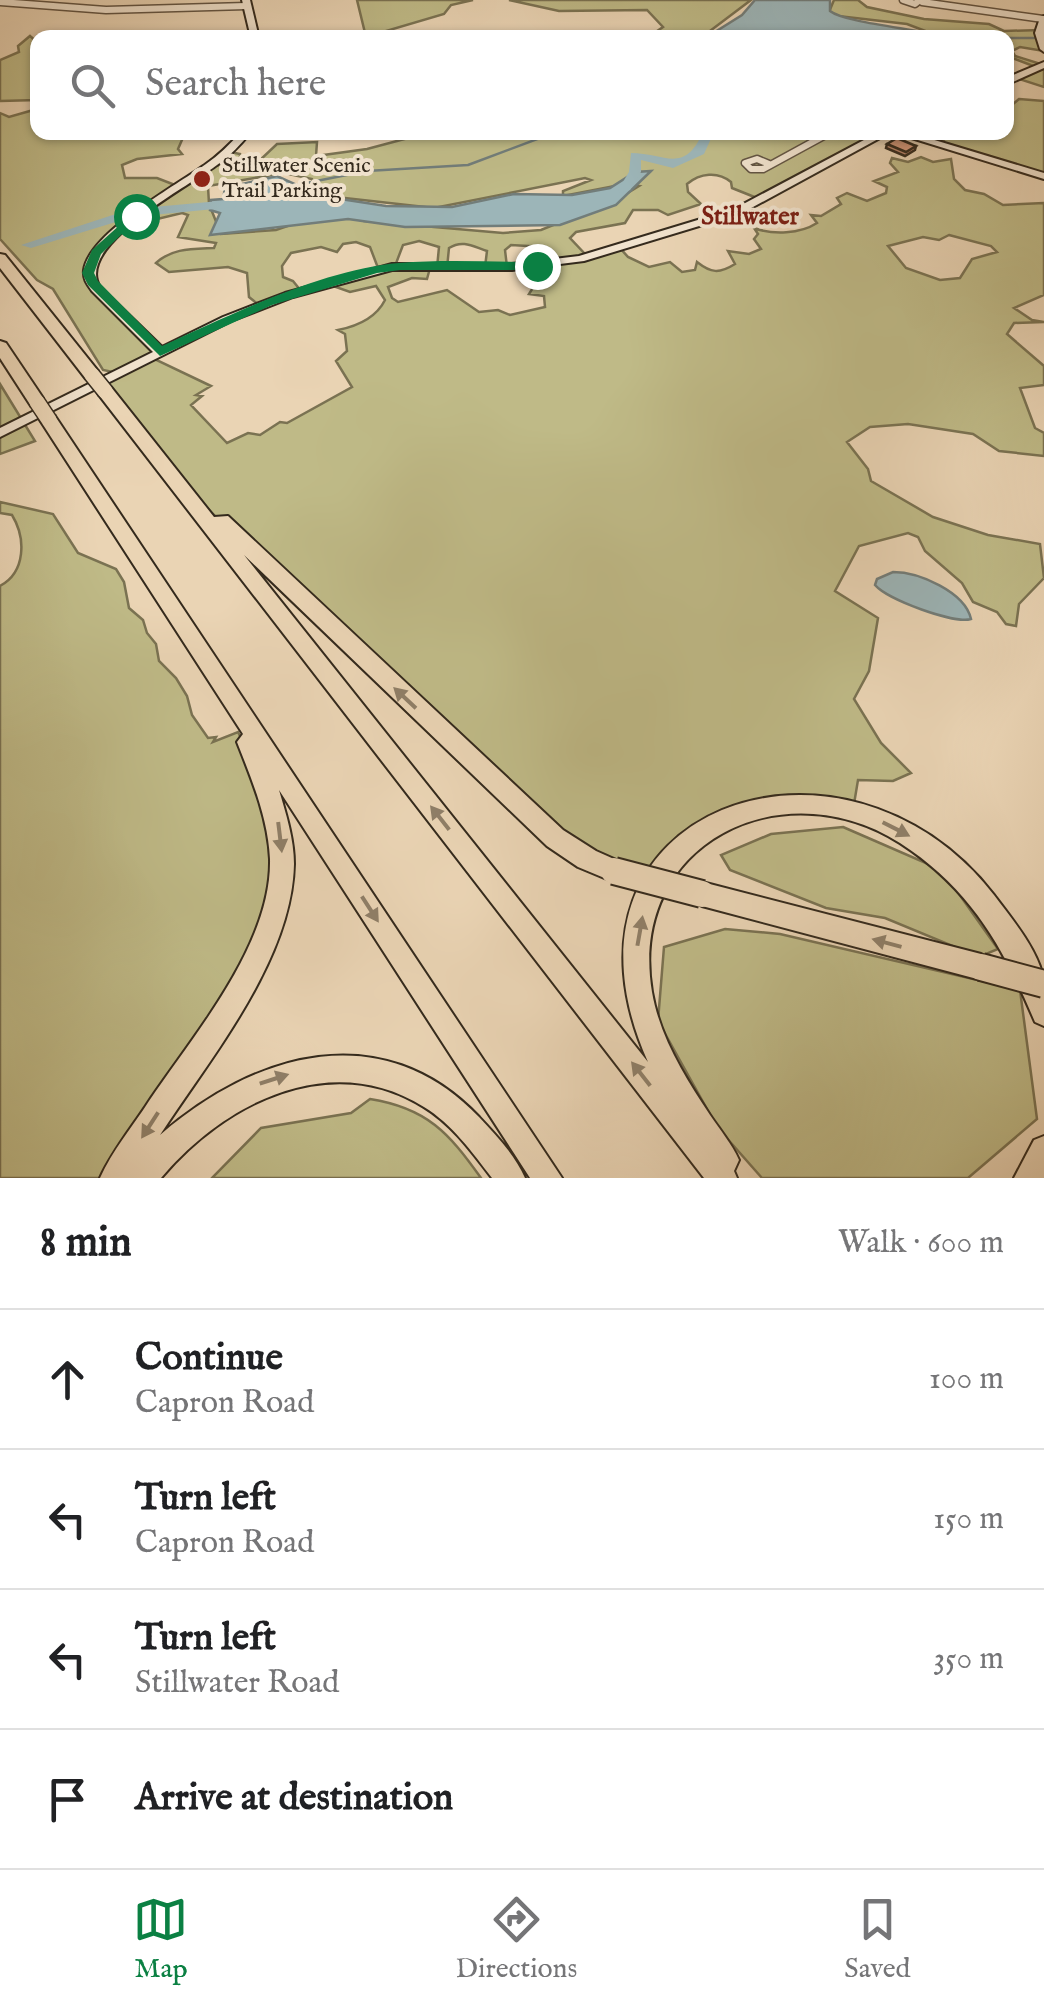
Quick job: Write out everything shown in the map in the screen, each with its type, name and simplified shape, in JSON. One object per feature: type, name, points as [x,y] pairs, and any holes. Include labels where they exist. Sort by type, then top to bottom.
[{"type":"highway","points":[[0,258],[722,1178]]},
{"type":"highway","points":[[0,346],[547,1178]]},
{"type":"highway","points":[[154,453],[286,586],[545,829],[578,854],[614,871],[1044,984]]},
{"type":"highway","points":[[115,1178],[257,962],[279,902],[282,861],[277,814],[220,681]]},
{"type":"highway","points":[[736,1178],[662,1061],[646,1022],[637,973],[638,932],[651,891],[674,856],[715,824],[752,809],[802,804],[855,812],[902,831],[949,864],[994,913],[1027,968],[1044,1013]]},
{"type":"highway","points":[[142,1178],[180,1135],[221,1103],[267,1080],[326,1068],[384,1074],[429,1094],[471,1128],[510,1178]]},
{"type":"highway","points":[[1029,1178],[1044,1150]]},
{"type":"street","points":[[904,0],[1044,19],[1039,33],[1044,49]]},
{"type":"street","points":[[0,2],[114,10],[246,3],[253,30]]},
{"type":"street","points":[[1014,78],[1044,65]]},
{"type":"street","points":[[160,352],[92,282],[88,273],[96,252],[140,213],[208,167],[239,140]]},
{"type":"street","points":[[769,164],[816,140]]},
{"type":"street","points":[[0,432],[268,303],[400,266],[554,264],[723,217],[872,140]]},
{"type":"street","points":[[923,140],[1044,176]]},
{"type":"shaded area","points":[[357,0],[473,0],[451,5],[444,14],[390,30],[364,30]]},
{"type":"shaded area","points":[[509,0],[751,0],[711,30],[659,30],[663,27],[647,10],[559,11]]},
{"type":"shaded area","points":[[834,0],[858,0],[867,7],[924,19],[989,24],[1002,30],[923,30],[829,12]]},
{"type":"shaded area","points":[[1040,30],[1044,51],[1020,47],[1014,50],[1014,31]]},
{"type":"shaded area","points":[[30,36],[30,100],[0,101],[0,60],[19,52],[18,46]]},
{"type":"shaded area","points":[[1014,54],[1044,65],[1044,87],[1016,78],[1036,67],[1014,59]]},
{"type":"shaded area","points":[[1019,99],[1044,101],[1044,176],[939,144],[944,140],[1014,140],[1014,103]]},
{"type":"shaded area","points":[[30,111],[30,140],[182,140],[178,149],[182,154],[137,159],[122,165],[125,178],[157,178],[175,185],[226,151],[240,154],[240,161],[257,163],[277,144],[317,142],[316,156],[401,140],[873,140],[762,200],[732,188],[731,182],[720,176],[703,176],[687,184],[688,192],[701,204],[668,215],[658,210],[633,210],[625,223],[576,232],[570,238],[587,256],[619,247],[628,257],[649,267],[670,262],[682,272],[695,270],[697,262],[720,271],[735,264],[728,251],[749,254],[761,249],[754,239],[758,234],[754,228],[778,232],[803,229],[817,223],[811,215],[821,216],[841,204],[837,198],[847,193],[867,201],[886,193],[887,187],[874,181],[898,172],[890,163],[892,158],[908,162],[921,157],[933,162],[951,159],[954,179],[965,190],[984,194],[1003,205],[1044,203],[1044,295],[1014,308],[1032,320],[1044,322],[1014,323],[1007,334],[1044,366],[1044,385],[1020,388],[1035,428],[1044,433],[1044,456],[999,451],[973,434],[908,424],[870,427],[847,442],[868,469],[871,481],[933,517],[988,535],[1040,544],[1044,578],[1019,604],[1016,626],[1006,624],[997,612],[973,602],[962,583],[925,551],[918,537],[908,533],[859,546],[835,591],[878,618],[869,671],[854,699],[881,743],[911,773],[893,781],[858,780],[853,810],[747,808],[654,880],[597,865],[256,558],[176,476],[100,384],[118,373],[103,370],[53,289],[37,280],[0,239],[0,113],[9,117]],"holes":[[[284,173],[312,179],[318,195],[434,208],[585,178],[591,180],[563,191],[563,196],[625,184],[639,186],[618,199],[541,230],[503,233],[364,221],[328,212],[276,230],[221,234],[209,204],[208,186]],[[188,215],[178,237],[216,243],[214,248],[176,252],[156,263],[169,272],[228,267],[247,273],[249,297],[260,306],[301,291],[283,277],[282,266],[291,253],[321,247],[337,252],[343,244],[356,242],[370,247],[378,268],[331,282],[350,292],[376,286],[385,300],[366,320],[338,330],[345,334],[347,351],[336,361],[352,387],[287,423],[280,422],[260,435],[248,433],[227,443],[191,405],[202,396],[196,395],[211,386],[150,357],[154,353],[90,277],[98,251],[135,219],[149,221]],[[949,235],[991,246],[997,252],[972,259],[960,278],[940,280],[906,268],[888,246],[923,237],[939,240]],[[419,241],[439,247],[437,268],[447,268],[449,248],[459,244],[487,251],[485,267],[507,267],[505,250],[511,245],[545,247],[553,263],[552,282],[534,286],[529,294],[544,296],[545,307],[510,315],[498,310],[479,312],[447,290],[398,302],[388,287],[412,278],[427,279],[430,268],[395,266],[403,245]]]},
{"type":"shaded area","points":[[0,384],[35,441],[0,454]]},
{"type":"shaded area","points":[[0,502],[53,514],[78,553],[116,569],[124,582],[129,608],[143,620],[156,644],[159,661],[187,696],[192,715],[208,738],[216,737],[213,742],[238,732],[274,806],[277,909],[109,1178],[0,1178],[0,586],[15,572],[21,544],[17,524],[12,515],[0,513]]},
{"type":"shaded area","points":[[843,827],[942,870],[998,949],[979,957],[885,918],[826,908],[730,870],[721,855],[771,834]]},
{"type":"shaded area","points":[[725,929],[780,934],[1020,990],[1037,1119],[968,1178],[762,1178],[717,1127],[658,1021],[664,947]]},
{"type":"shaded area","points":[[370,1099],[407,1109],[435,1125],[481,1178],[212,1178],[261,1128],[351,1113]]},
{"type":"water","points":[[755,0],[830,0],[830,11],[838,15],[909,30],[718,30],[742,15]]},
{"type":"water","points":[[651,171],[616,205],[560,225],[405,227],[348,219],[210,235],[220,213],[210,210],[211,200],[223,199],[225,188],[277,176],[321,196],[386,206],[452,207],[514,194],[572,195],[610,188],[635,172]]},
{"type":"water","points":[[893,572],[940,585],[960,600],[971,619],[922,610],[875,585],[877,579]]},
{"type":"building","points":[[902,140],[916,146],[906,152],[887,144]]},
{"type":"waterway","points":[[1014,38],[1036,38]]},
{"type":"waterway","points":[[291,186],[367,171],[468,165],[535,140]]},
{"type":"waterway","points":[[624,190],[635,172],[635,155],[673,165],[700,152],[705,140]]},
{"type":"waterway","points":[[27,245],[131,213],[231,204]]},
{"type":"place","name":"Stillwater Scenic Trail Parking","points":[[202,179]]},
{"type":"district","name":"Stillwater","points":[[750,217]]},
{"type":"route","points":[[136,216],[96,252],[88,273],[92,282],[160,352],[268,303],[375,270],[400,266],[537,266]]}]
